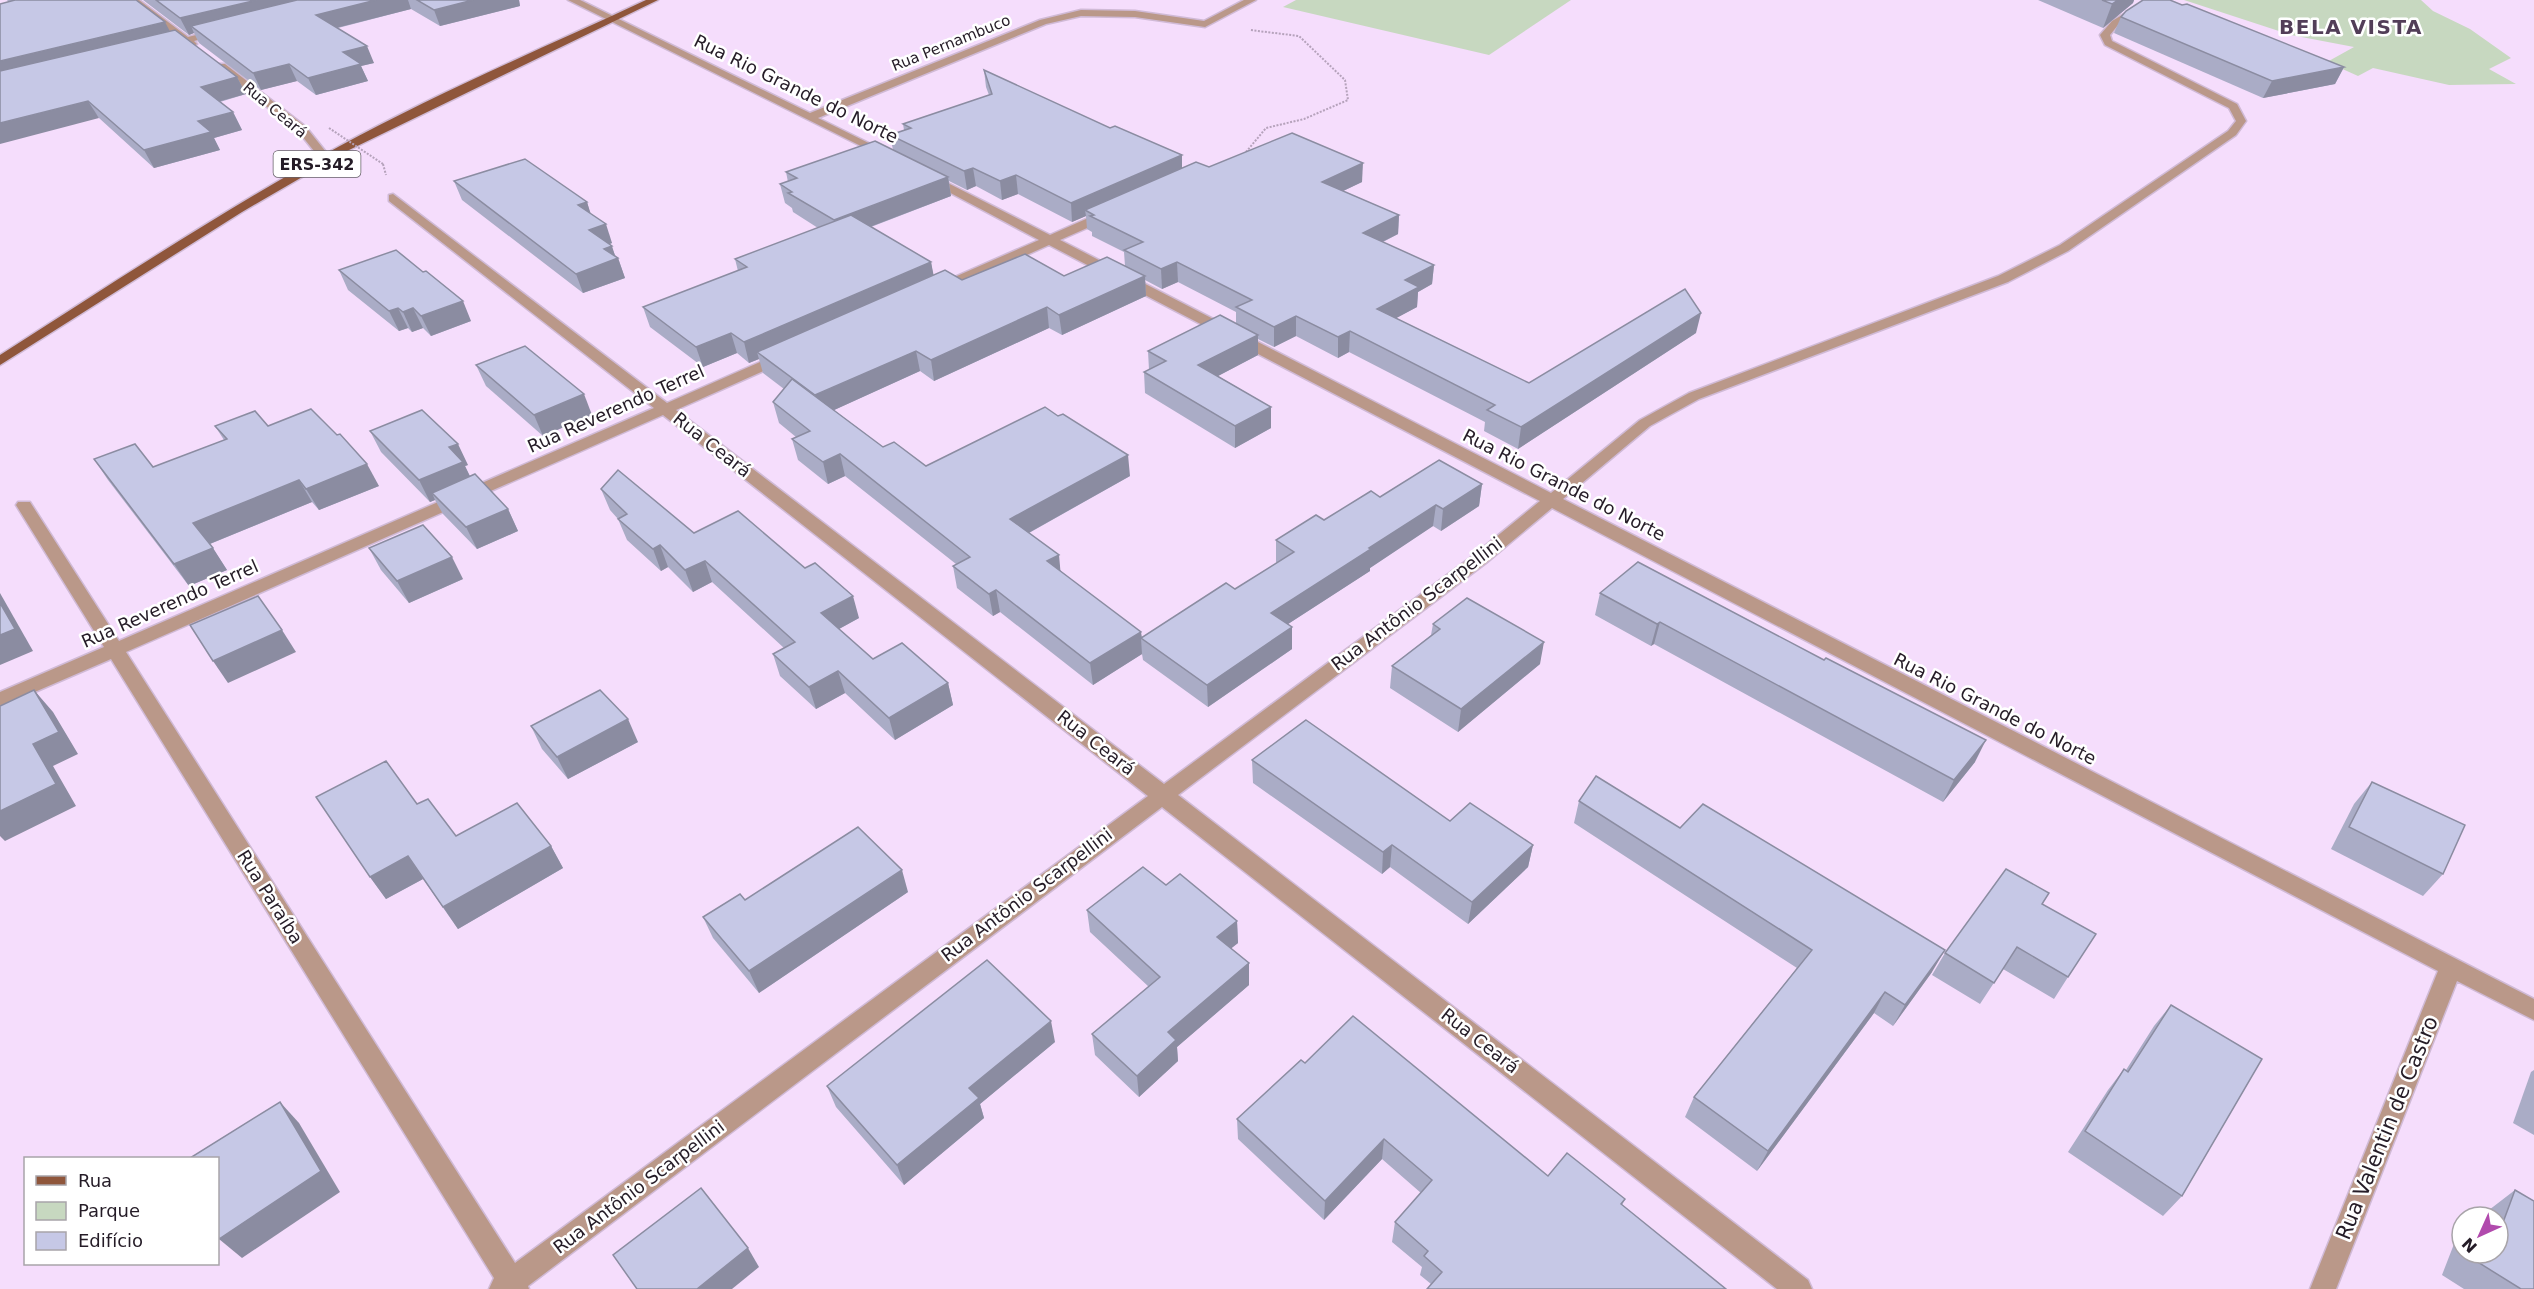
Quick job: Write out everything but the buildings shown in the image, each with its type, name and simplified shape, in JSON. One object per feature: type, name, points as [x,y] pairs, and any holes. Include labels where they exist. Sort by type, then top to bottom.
[{"type":"main road","name":"ERS-342","points":[[0,361],[238,209],[326,159],[608,18],[652,0]]},
{"type":"street","name":"Rua Ceará","points":[[133,0],[302,129],[326,159]]},
{"type":"street","name":"Rua Rio Grande do Norte","points":[[573,0],[1051,239],[2534,1010]]},
{"type":"street","points":[[1205,24],[1251,0]]},
{"type":"street","name":"Rua Antônio Scarpellini","points":[[510,1287],[1162,794],[1480,559],[1645,423],[1694,396],[2003,279],[2064,248],[2232,133],[2241,121],[2233,106],[2108,43],[2105,34],[2115,23],[2147,3]]},
{"type":"street","name":"Rua Pernambuco","points":[[810,117],[1043,22],[1081,13],[1135,14],[1205,24]]},
{"type":"street","points":[[154,48],[232,29]]},
{"type":"street","name":"Rua Ceará","points":[[393,198],[1799,1289]]},
{"type":"street","points":[[922,296],[1116,210]]},
{"type":"street","name":"Rua Reverendo Terrel","points":[[0,700],[794,352]]},
{"type":"street","name":"Rua Paraíba","points":[[24,505],[510,1287]]},
{"type":"street","name":"Rua Valentin de Castro","points":[[2323,1289],[2451,967]]},
{"type":"path","points":[[1205,24],[1299,36],[1344,80],[1348,100],[1304,118],[1266,128],[1246,152]]},
{"type":"path","points":[[329,128],[383,164]]},
{"type":"green space","points":[[1296,0],[1571,0],[1489,55],[1283,7]]},
{"type":"green space","points":[[2184,0],[2421,0],[2433,11],[2470,29],[2511,58],[2489,69],[2516,84],[2449,85],[2373,68],[2358,76],[2327,62],[2354,47],[2291,35]]},
{"type":"district","name":"BELA VISTA","points":[[2351,27]]}]
